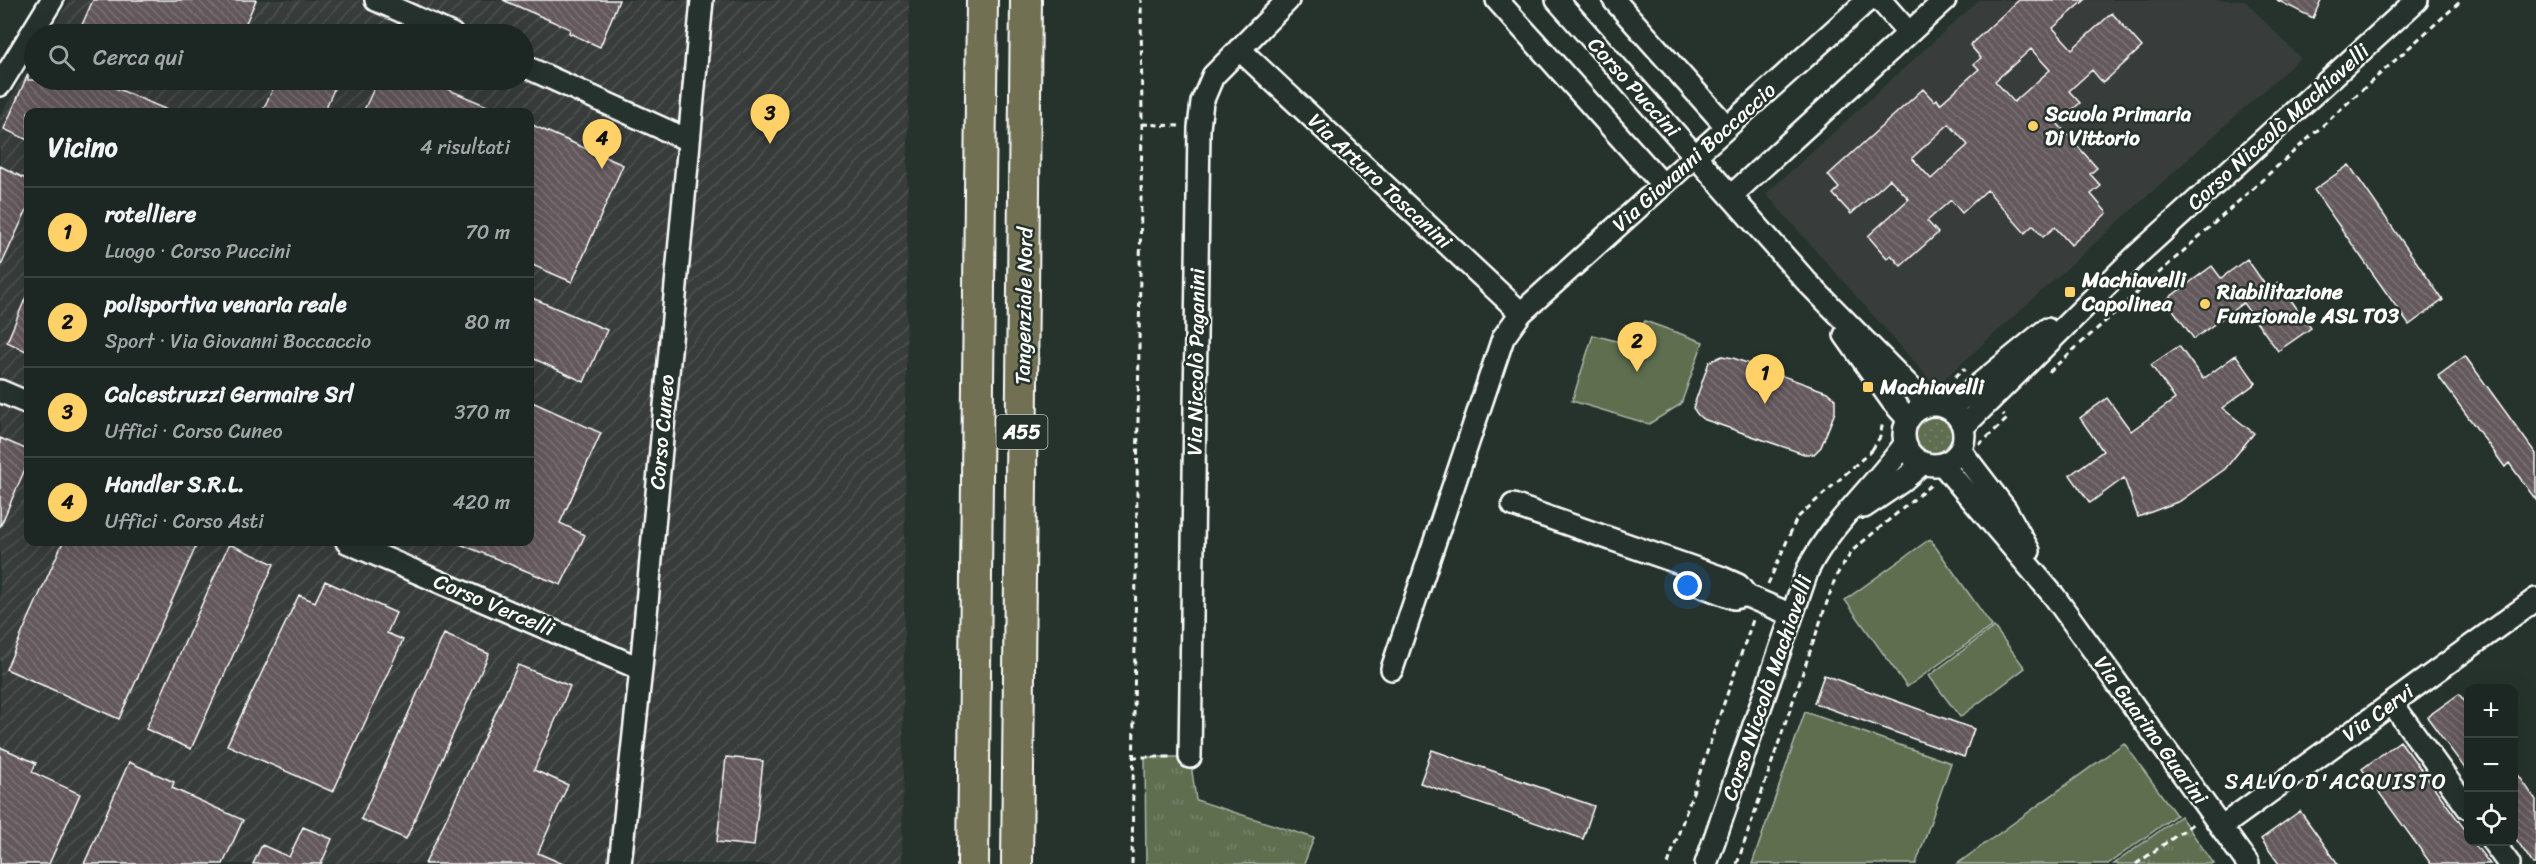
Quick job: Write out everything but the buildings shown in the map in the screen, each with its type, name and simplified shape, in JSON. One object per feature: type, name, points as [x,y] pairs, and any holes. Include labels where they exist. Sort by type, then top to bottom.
[{"type":"highway","name":"Tangenziale Nord","points":[[973,864],[982,0]]},
{"type":"highway","name":"Tangenziale Nord","points":[[1017,864],[1026,0]]},
{"type":"street","points":[[37,24],[52,0]]},
{"type":"street","points":[[376,0],[430,24]]},
{"type":"street","name":"Corso Cuneo","points":[[620,864],[641,669],[702,0]]},
{"type":"street","name":"Via Niccolò Paganini","points":[[1190,757],[1199,128],[1202,102],[1214,76],[1288,0]]},
{"type":"street","points":[[1497,0],[1663,185]]},
{"type":"street","name":"Corso Puccini","points":[[1557,0],[1806,282]]},
{"type":"street","points":[[1614,0],[1727,127]]},
{"type":"street","name":"Via Giovanni Boccaccio","points":[[1392,669],[1503,338],[1521,313],[1868,0]]},
{"type":"street","points":[[1880,0],[1909,33]]},
{"type":"street","points":[[1731,196],[1945,0]]},
{"type":"street","name":"Corso Niccolò Machiavelli","points":[[1963,428],[2138,255],[2417,0]]},
{"type":"street","points":[[1,82],[24,45]]},
{"type":"street","name":"Via Arturo Toscanini","points":[[1239,48],[1521,313]]},
{"type":"street","points":[[534,71],[688,140]]},
{"type":"street","name":"Corso Niccolò Machiavelli","points":[[1949,409],[2138,255]]},
{"type":"street","points":[[1806,282],[1928,405]]},
{"type":"street","points":[[1806,282],[1892,401],[1908,419]]},
{"type":"street","points":[[0,391],[24,401]]},
{"type":"street","points":[[1928,405],[1939,405],[1949,409],[1958,417],[1963,428],[1964,440],[1960,450],[1953,458],[1932,463],[1912,455],[1905,444],[1904,431],[1908,419],[1918,409],[1928,405]]},
{"type":"street","name":"Corso Niccolò Machiavelli","points":[[1706,864],[1808,569],[1828,535],[1905,444]]},
{"type":"street","name":"Via Guarino Guarini","points":[[1960,450],[2006,510],[2054,596],[2248,864]]},
{"type":"street","name":"Corso Niccolò Machiavelli","points":[[1843,520],[1932,463]]},
{"type":"street","name":"Via Guarino Guarini","points":[[1932,463],[2054,596]]},
{"type":"street","points":[[1513,505],[1720,577],[1738,585],[1747,596],[1792,615]]},
{"type":"street","name":"Corso Vercelli","points":[[356,546],[641,669]]},
{"type":"street","points":[[1697,584],[1734,598],[1747,596]]},
{"type":"street","name":"Via Cervi","points":[[2215,820],[2392,703],[2536,599]]},
{"type":"street","points":[[2392,703],[2464,801]]},
{"type":"street","points":[[2496,846],[2509,864]]},
{"type":"path","points":[[1132,864],[1142,124],[1141,0]]},
{"type":"path","points":[[2046,375],[2462,0]]},
{"type":"path","points":[[1142,124],[1199,128]]},
{"type":"path","points":[[1737,864],[1836,576],[1853,550],[1915,499]]},
{"type":"path","points":[[1132,757],[1190,757]]},
{"type":"path","points":[[2136,864],[2215,820]]},
{"type":"shaded area","points":[[70,0],[909,0],[902,864],[0,864],[0,116],[24,76],[24,90],[534,90],[534,24],[55,24]]},
{"type":"shaded area","name":"Scuola Primaria Di Vittorio","points":[[1979,0],[2244,0],[2300,58],[1942,381],[1932,382],[1766,194]]},
{"type":"green space","points":[[1645,321],[1703,342],[1681,404],[1649,424],[1572,401],[1593,335],[1620,342],[1623,332],[1635,336]]},
{"type":"green space","points":[[1934,416],[1948,421],[1953,435],[1948,449],[1934,454],[1920,449],[1915,435],[1920,421]]},
{"type":"green space","points":[[1930,539],[1992,626],[1907,687],[1845,600]]},
{"type":"green space","points":[[1994,627],[2025,668],[1960,717],[1929,676]]},
{"type":"green space","points":[[1805,712],[1951,763],[1916,864],[1752,864]]},
{"type":"green space","points":[[2124,743],[2176,815],[2108,864],[1957,864]]},
{"type":"green space","points":[[1145,757],[1190,757],[1196,800],[1314,838],[1304,864],[1146,864]]},
{"type":"green space","points":[[2180,816],[2214,864],[2114,864]]},
{"type":"place","name":"Scuola Primaria Di Vittorio","points":[[2033,126]]},
{"type":"place","name":"Calcestruzzi Germaire Srl","points":[[770,144]]},
{"type":"place","name":"Handler S.R.L.","points":[[602,169]]},
{"type":"place","name":"Machiavelli Capolinea","points":[[2070,292]]},
{"type":"place","name":"Riabilitazione Funzionale ASL TO3","points":[[2205,304]]},
{"type":"place","name":"polisportiva venaria reale","points":[[1637,372]]},
{"type":"place","name":"Machiavelli","points":[[1868,387]]},
{"type":"place","name":"rotelliere","points":[[1765,404]]},
{"type":"district","name":"SALVO D'ACQUISTO","points":[[2336,781]]}]
